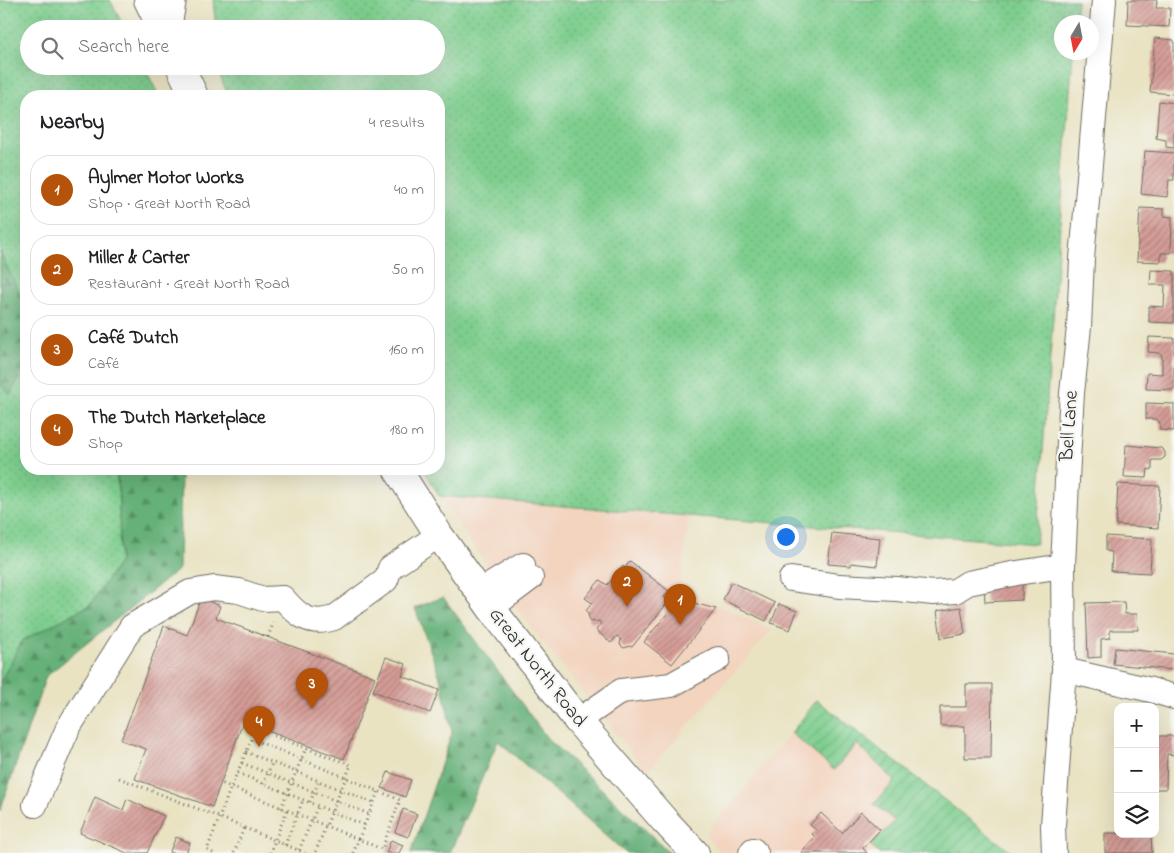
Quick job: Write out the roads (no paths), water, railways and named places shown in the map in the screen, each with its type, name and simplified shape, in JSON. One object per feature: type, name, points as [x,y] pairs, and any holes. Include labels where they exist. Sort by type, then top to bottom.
[{"type":"main road","points":[[148,0],[158,20]]},
{"type":"main road","points":[[184,75],[191,90]]},
{"type":"main road","name":"Great North Road","points":[[402,475],[439,535],[485,600],[578,721],[695,853]]},
{"type":"street","points":[[171,20],[174,0]]},
{"type":"street","name":"Bell Lane","points":[[1054,853],[1053,826],[1064,670],[1063,566],[1068,460],[1072,393],[1079,328],[1082,259],[1104,0]]},
{"type":"street","points":[[35,806],[68,728],[132,626],[190,592],[214,588],[262,598],[283,598],[294,612],[304,618],[326,621],[334,618],[386,580],[390,568],[439,535]]},
{"type":"street","points":[[791,579],[839,586],[933,593],[955,591],[968,583],[1063,566]]},
{"type":"street","points":[[485,600],[527,571]]},
{"type":"street","points":[[578,721],[621,692],[671,685],[718,659]]},
{"type":"street","points":[[1064,670],[1152,690],[1174,697]]},
{"type":"street","points":[[750,853],[753,850],[756,853]]},
{"type":"place","name":"Miller & Carter","points":[[627,607]]},
{"type":"place","name":"Aylmer Motor Works","points":[[680,625]]},
{"type":"place","name":"Café Dutch","points":[[312,709]]},
{"type":"place","name":"The Dutch Marketplace","points":[[259,747]]}]
